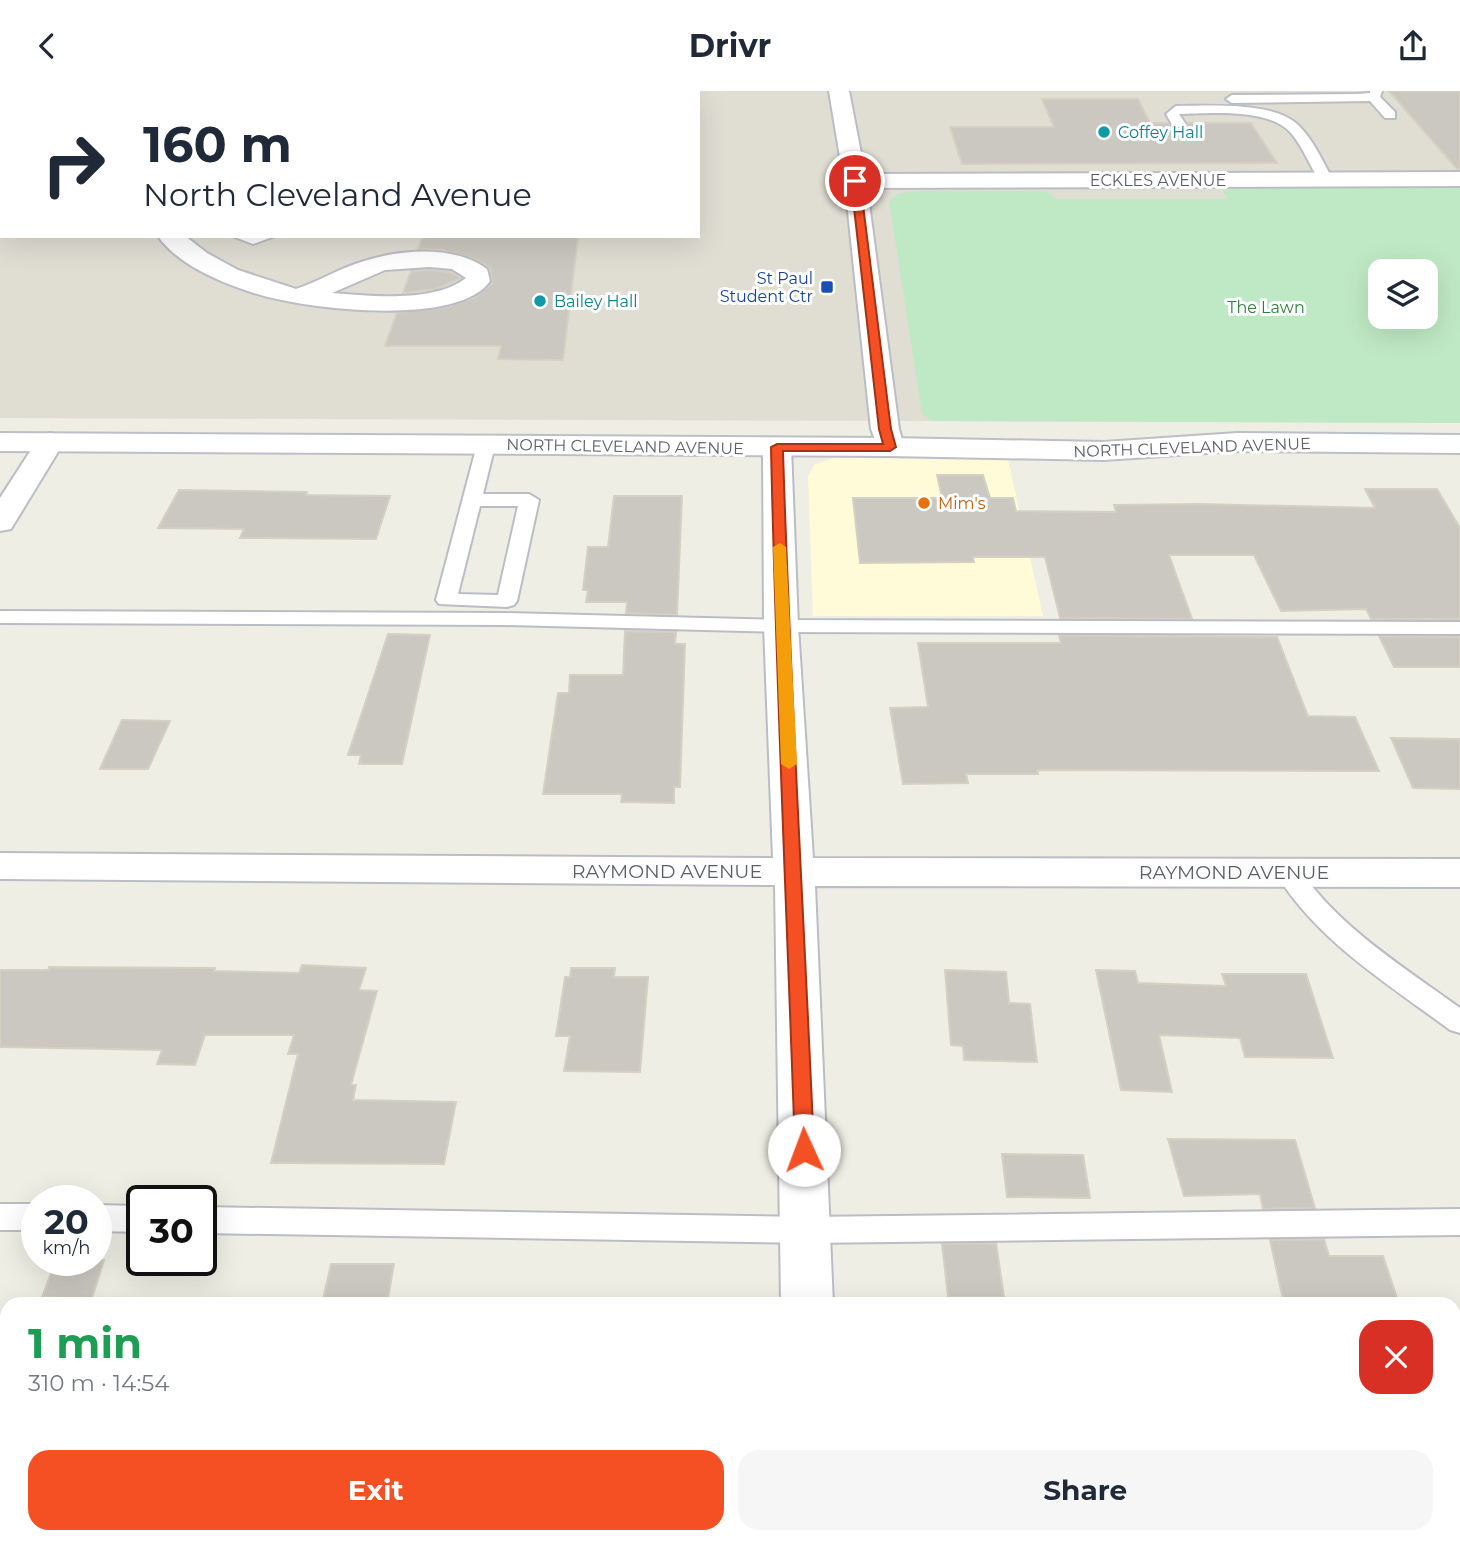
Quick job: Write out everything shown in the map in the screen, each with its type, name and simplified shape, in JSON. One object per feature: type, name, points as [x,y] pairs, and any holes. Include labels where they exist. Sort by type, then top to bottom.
[{"type":"street","points":[[839,91],[855,181],[885,429],[890,447]]},
{"type":"street","name":"ECKLES AVENUE","points":[[855,181],[1460,179]]},
{"type":"street","points":[[173,238],[220,272],[269,291],[297,297],[346,300],[447,299],[472,289],[478,281],[478,274],[470,267],[455,262],[398,261],[350,273],[318,291],[297,297]]},
{"type":"street","name":"NORTH CLEVELAND AVENUE","points":[[0,442],[890,447],[1104,451],[1237,442],[1460,444]]},
{"type":"street","points":[[0,521],[50,442]]},
{"type":"street","points":[[777,447],[781,626],[794,872],[807,1230],[807,1297]]},
{"type":"street","name":"RAYMOND AVENUE","points":[[0,866],[794,872],[1460,873]]},
{"type":"lane","points":[[1228,110],[1223,104],[1237,98],[1374,94],[1390,115]]},
{"type":"lane","points":[[1178,123],[1172,114],[1176,110],[1228,110],[1264,115],[1293,126],[1326,180]]},
{"type":"lane","points":[[486,445],[446,600],[505,610]]},
{"type":"lane","points":[[472,500],[529,501],[505,610]]},
{"type":"lane","points":[[0,617],[505,610],[781,626],[1460,628]]},
{"type":"lane","points":[[1288,872],[1299,894],[1334,927],[1460,1023]]},
{"type":"lane","points":[[0,1217],[21,1217]]},
{"type":"lane","points":[[217,1220],[807,1230],[1460,1222]]},
{"type":"shaded area","points":[[700,91],[1460,91],[1460,423],[0,418],[0,238],[700,238]]},
{"type":"shaded area","points":[[833,458],[1008,460],[1043,616],[813,616],[808,476],[814,465]]},
{"type":"green space","name":"The Lawn","points":[[1221,187],[1460,187],[1460,423],[933,421],[922,414],[889,201],[898,194],[914,191],[1046,191],[1057,199],[1227,199]]},
{"type":"building","points":[[1389,91],[1460,91],[1460,169],[1457,169]]},
{"type":"building","name":"Coffey Hall","points":[[1042,99],[1138,99],[1150,123],[1168,123],[1177,130],[1187,123],[1251,123],[1277,163],[962,164],[950,127],[1054,127]]},
{"type":"building","name":"Bailey Hall","points":[[422,238],[578,238],[563,360],[498,359],[501,346],[385,346],[397,313],[447,307],[474,298],[492,283],[490,268],[475,259],[442,250],[418,249]]},
{"type":"building","points":[[411,271],[451,272],[461,278],[436,289],[403,293]]},
{"type":"building","points":[[937,475],[983,475],[990,498],[1013,498],[1016,511],[1116,512],[1114,505],[1200,504],[1375,508],[1365,489],[1437,489],[1460,528],[1460,619],[1371,619],[1366,609],[1281,611],[1254,555],[1169,555],[1192,619],[1060,618],[1045,557],[973,557],[974,562],[860,563],[853,498],[942,498]]},
{"type":"building","points":[[179,490],[390,496],[376,539],[240,538],[244,529],[158,528]]},
{"type":"building","points":[[614,496],[682,496],[677,615],[626,613],[627,602],[586,602],[588,590],[583,590],[588,547],[608,547]]},
{"type":"building","points":[[625,631],[676,632],[675,644],[685,644],[680,787],[674,787],[674,803],[621,802],[622,794],[543,794],[558,693],[569,693],[570,675],[623,675]]},
{"type":"building","points":[[388,634],[430,635],[402,764],[359,764],[361,755],[348,755]]},
{"type":"building","points":[[1059,636],[1277,637],[1308,716],[1355,717],[1379,771],[1037,770],[1038,774],[966,774],[968,783],[903,784],[890,708],[928,707],[918,643],[1061,643]]},
{"type":"building","points":[[1379,636],[1460,637],[1460,667],[1394,667]]},
{"type":"building","points":[[122,720],[170,721],[148,769],[100,769]]},
{"type":"building","points":[[1391,738],[1460,739],[1460,789],[1413,788]]},
{"type":"building","points":[[302,965],[366,968],[359,990],[377,991],[351,1085],[356,1085],[353,1100],[456,1102],[444,1164],[271,1163],[298,1054],[288,1054],[294,1035],[205,1035],[195,1065],[157,1064],[162,1050],[0,1047],[0,970],[48,970],[49,967],[215,968],[214,971],[299,973]]},
{"type":"building","points":[[571,968],[615,968],[614,977],[648,977],[640,1072],[564,1071],[570,1036],[556,1036],[565,977],[570,977]]},
{"type":"building","points":[[945,970],[1006,972],[1009,1003],[1030,1004],[1037,1062],[964,1060],[963,1046],[951,1045]]},
{"type":"building","points":[[1096,970],[1135,971],[1138,983],[1226,986],[1222,974],[1306,974],[1333,1058],[1245,1057],[1240,1038],[1159,1035],[1172,1092],[1121,1090]]},
{"type":"building","points":[[1168,1139],[1295,1140],[1315,1208],[1263,1209],[1260,1194],[1184,1196]]},
{"type":"building","points":[[1002,1154],[1083,1155],[1090,1198],[1007,1197]]},
{"type":"building","points":[[1324,1239],[1329,1256],[1383,1256],[1397,1297],[1282,1297],[1270,1240]]},
{"type":"building","points":[[996,1243],[1004,1297],[948,1297],[942,1244]]},
{"type":"building","points":[[331,1264],[394,1264],[388,1297],[324,1297]]},
{"type":"building","points":[[50,1276],[99,1276],[92,1297],[42,1297]]},
{"type":"slow traffic","points":[[780,547],[781,626],[789,764]]},
{"type":"place","name":"Coffey Hall","points":[[1104,132]]},
{"type":"place","name":"St Paul Student Ctr","points":[[827,287]]},
{"type":"place","name":"Bailey Hall","points":[[540,301]]},
{"type":"place","name":"Mim's","points":[[924,503]]},
{"type":"route","points":[[804,1150],[793,831],[781,626],[777,447],[890,447],[885,429],[855,181]]}]
